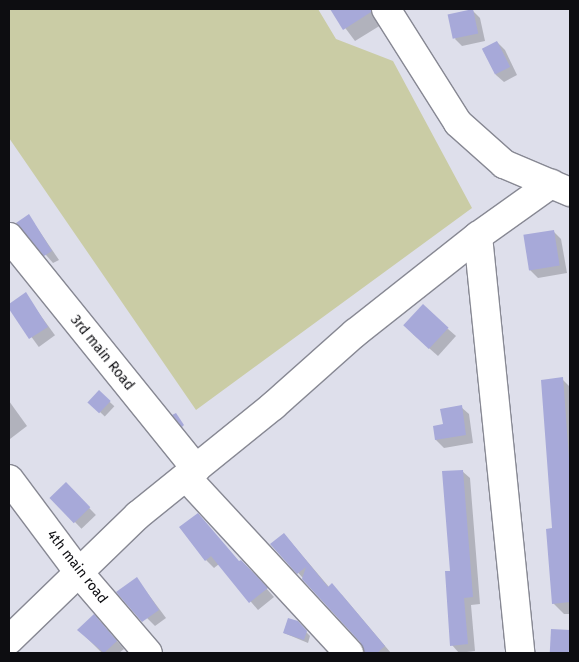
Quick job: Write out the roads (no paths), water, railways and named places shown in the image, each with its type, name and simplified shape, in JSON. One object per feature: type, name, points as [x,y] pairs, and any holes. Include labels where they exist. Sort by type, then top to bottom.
[{"type":"street","points":[[386,9],[458,123],[504,164],[561,188]]},
{"type":"street","points":[[9,640],[80,574],[138,516],[273,406],[355,333],[478,236],[561,188]]},
{"type":"street","points":[[478,236],[520,653]]},
{"type":"street","name":"3rd main Road","points":[[9,237],[191,473],[349,653]]},
{"type":"street","name":"4th main road","points":[[9,478],[80,574],[148,653]]}]
